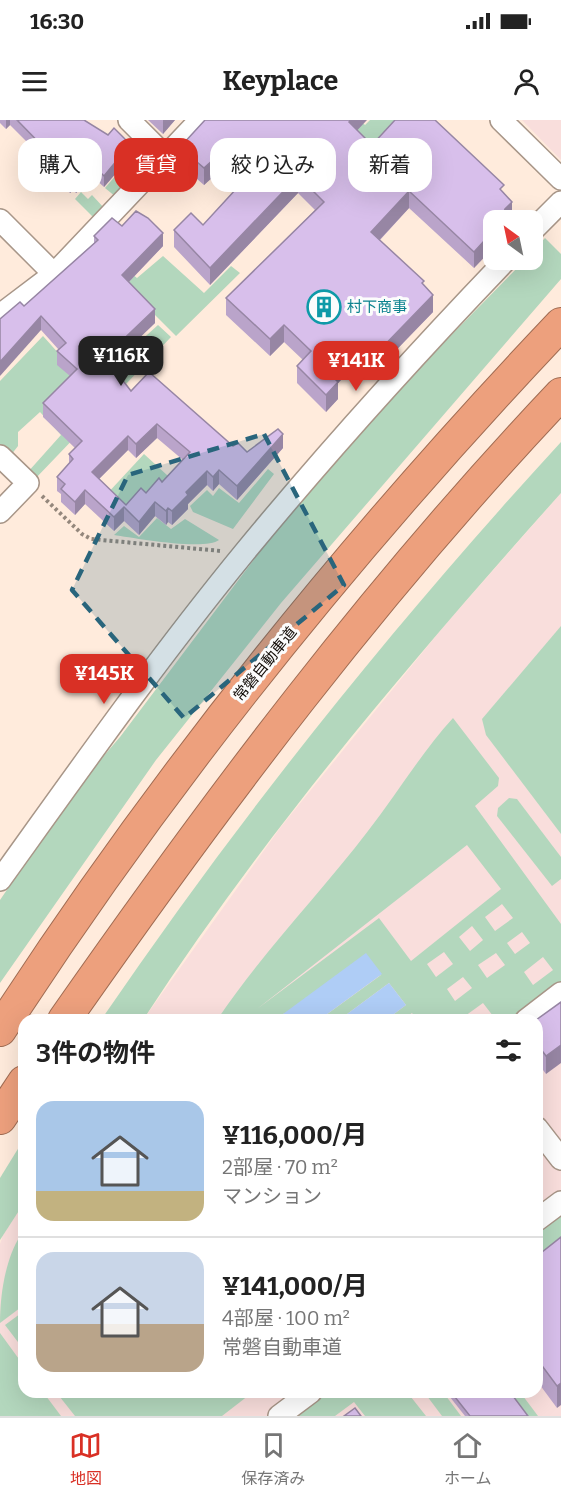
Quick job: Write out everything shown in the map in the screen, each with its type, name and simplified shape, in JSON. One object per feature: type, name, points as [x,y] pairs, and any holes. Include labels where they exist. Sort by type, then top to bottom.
[{"type":"highway","name":"常磐自動車道","points":[[0,1030],[129,840],[257,672],[480,408],[561,324]]},
{"type":"highway","points":[[68,1014],[170,868],[291,709],[405,569],[561,394]]},
{"type":"highway","points":[[0,1118],[18,1091]]},
{"type":"street","points":[[129,120],[147,138]]},
{"type":"street","points":[[183,138],[200,120]]},
{"type":"street","points":[[501,120],[561,179]]},
{"type":"street","points":[[0,315],[54,274],[132,192]]},
{"type":"street","points":[[543,220],[561,202]]},
{"type":"street","points":[[0,220],[54,274]]},
{"type":"street","points":[[0,880],[80,769],[242,556],[315,467],[497,270]]},
{"type":"street","points":[[0,456],[28,483],[0,512]]},
{"type":"street","points":[[534,1014],[561,993]]},
{"type":"street","points":[[543,1136],[561,1159]]},
{"type":"street","points":[[543,1216],[561,1202]]},
{"type":"street","points":[[279,1416],[303,1398]]},
{"type":"path","points":[[28,483],[82,534],[91,539],[218,551],[242,556]]},
{"type":"highlighted area","points":[[264,434],[344,585],[184,718],[72,590],[128,475]]},
{"type":"shaded area","points":[[522,120],[561,120],[561,160]]},
{"type":"shaded area","points":[[561,493],[561,1416],[0,1416],[0,1244],[3,1235],[18,1212],[18,1398],[543,1398],[543,1014],[147,1014],[280,828],[444,626]]},
{"type":"green space","points":[[337,120],[360,120],[365,125],[370,120],[407,120],[390,138],[356,138]]},
{"type":"green space","points":[[114,178],[114,192],[120,192],[116,197],[105,188]]},
{"type":"green space","points":[[81,192],[88,199],[92,195],[105,209],[95,219],[75,199]]},
{"type":"green space","points":[[545,238],[561,254],[561,279],[281,603],[156,760],[0,983],[0,900],[77,787],[120,737],[283,521],[418,369],[515,270],[543,270],[543,240]]},
{"type":"green space","points":[[163,256],[204,293],[231,266],[240,273],[176,336],[103,263],[120,265],[137,278]]},
{"type":"green space","points":[[158,325],[171,337],[34,480],[27,473],[61,435],[40,412],[18,432],[18,446],[11,455],[0,444],[0,381],[43,336],[88,386],[109,364],[115,345],[126,354]]},
{"type":"green space","points":[[561,442],[561,493],[450,619],[342,749],[239,882],[147,1014],[105,1014],[208,869],[320,723],[438,580]]},
{"type":"green space","points":[[144,454],[168,476],[144,502],[127,513],[106,495]]},
{"type":"green space","points":[[268,469],[274,474],[233,529],[193,512],[190,506],[207,490],[213,496],[219,488],[239,503]]},
{"type":"green space","points":[[157,518],[171,529],[185,519],[219,540],[211,543],[185,544],[114,535],[124,526],[139,537]]},
{"type":"green space","points":[[561,626],[561,834],[486,735],[482,719]]},
{"type":"green space","points":[[453,718],[499,778],[498,786],[475,806],[561,924],[561,983],[519,1014],[491,1014],[483,1003],[468,1014],[394,1014],[406,1005],[389,983],[347,1014],[327,1014],[381,975],[283,1014],[221,1014],[253,971],[368,831]],"holes":[[[467,845],[501,889],[411,961],[379,918],[257,1009]],[[502,904],[513,918],[495,931],[485,917]],[[472,926],[483,940],[470,951],[459,937]],[[522,932],[530,943],[515,954],[507,943]],[[444,952],[453,964],[436,977],[427,964]],[[496,953],[505,965],[487,978],[478,965]],[[543,957],[553,970],[533,985],[524,972]],[[463,977],[472,988],[455,1001],[447,989]]]},
{"type":"green space","points":[[509,798],[517,799],[561,857],[561,879],[552,886],[497,816],[498,808]]},
{"type":"green space","points":[[18,1149],[18,1212],[0,1240],[0,1178]]},
{"type":"green space","points":[[561,1216],[561,1256],[543,1261],[543,1230]]},
{"type":"green space","points":[[18,1240],[18,1310],[0,1323],[5,1274]]},
{"type":"green space","points":[[18,1315],[18,1342],[5,1325]]},
{"type":"green space","points":[[0,1333],[18,1358],[18,1398],[48,1398],[61,1416],[0,1416]]},
{"type":"green space","points":[[61,1398],[245,1398],[222,1416],[75,1416]]},
{"type":"green space","points":[[319,1398],[412,1398],[426,1416],[365,1416],[354,1402],[335,1416],[296,1416]]},
{"type":"green space","points":[[428,1398],[448,1398],[461,1416],[442,1416]]},
{"type":"green space","points":[[512,1398],[524,1398],[538,1416],[526,1416]]},
{"type":"water","points":[[366,953],[382,974],[327,1014],[283,1014]]},
{"type":"water","points":[[389,983],[406,1005],[394,1014],[347,1014]]},
{"type":"building","points":[[17,120],[84,120],[108,135],[114,128],[124,138],[114,138],[114,164],[104,176],[102,174],[102,138],[34,138]]},
{"type":"building","points":[[205,120],[351,120],[349,122],[365,138],[348,138],[348,192],[408,192],[371,232],[424,281],[422,283],[433,295],[373,357],[360,344],[330,374],[338,382],[326,395],[297,366],[311,351],[284,325],[270,339],[226,298],[324,202],[314,192],[336,192],[336,138],[210,138],[210,163],[204,168],[198,163],[198,138],[188,138]]},
{"type":"building","points":[[395,120],[435,120],[504,185],[500,189],[512,202],[505,210],[483,210],[483,242],[474,252],[410,192],[432,192],[432,138],[378,138]]},
{"type":"building","points":[[233,192],[283,192],[210,268],[174,230],[191,213],[203,225]]},
{"type":"building","points":[[136,211],[148,218],[163,233],[122,275],[155,309],[109,353],[111,355],[107,360],[131,391],[149,372],[233,446],[238,443],[247,452],[278,429],[283,434],[237,486],[219,470],[213,477],[207,471],[186,492],[188,495],[172,511],[168,508],[166,511],[155,502],[139,522],[124,507],[114,517],[85,490],[75,502],[61,489],[65,484],[57,477],[73,459],[69,454],[82,441],[43,403],[77,369],[57,351],[66,343],[41,316],[0,362],[0,319],[20,302],[24,306],[98,240],[94,236],[112,218],[122,226]],"holes":[[[157,424],[190,452],[162,482],[159,478],[146,493],[141,488],[126,505],[92,472],[128,436],[136,444]]]},
{"type":"building","points":[[561,1002],[561,1045],[546,1056],[543,1052],[543,1015]]},
{"type":"building","points":[[561,1237],[561,1383],[557,1386],[543,1367],[543,1251]]},
{"type":"building","points":[[456,1398],[514,1398],[528,1416],[470,1416]]},
{"type":"building","points":[[355,1408],[361,1416],[344,1416]]},
{"type":"place","name":"村下商事","points":[[324,307]]}]
